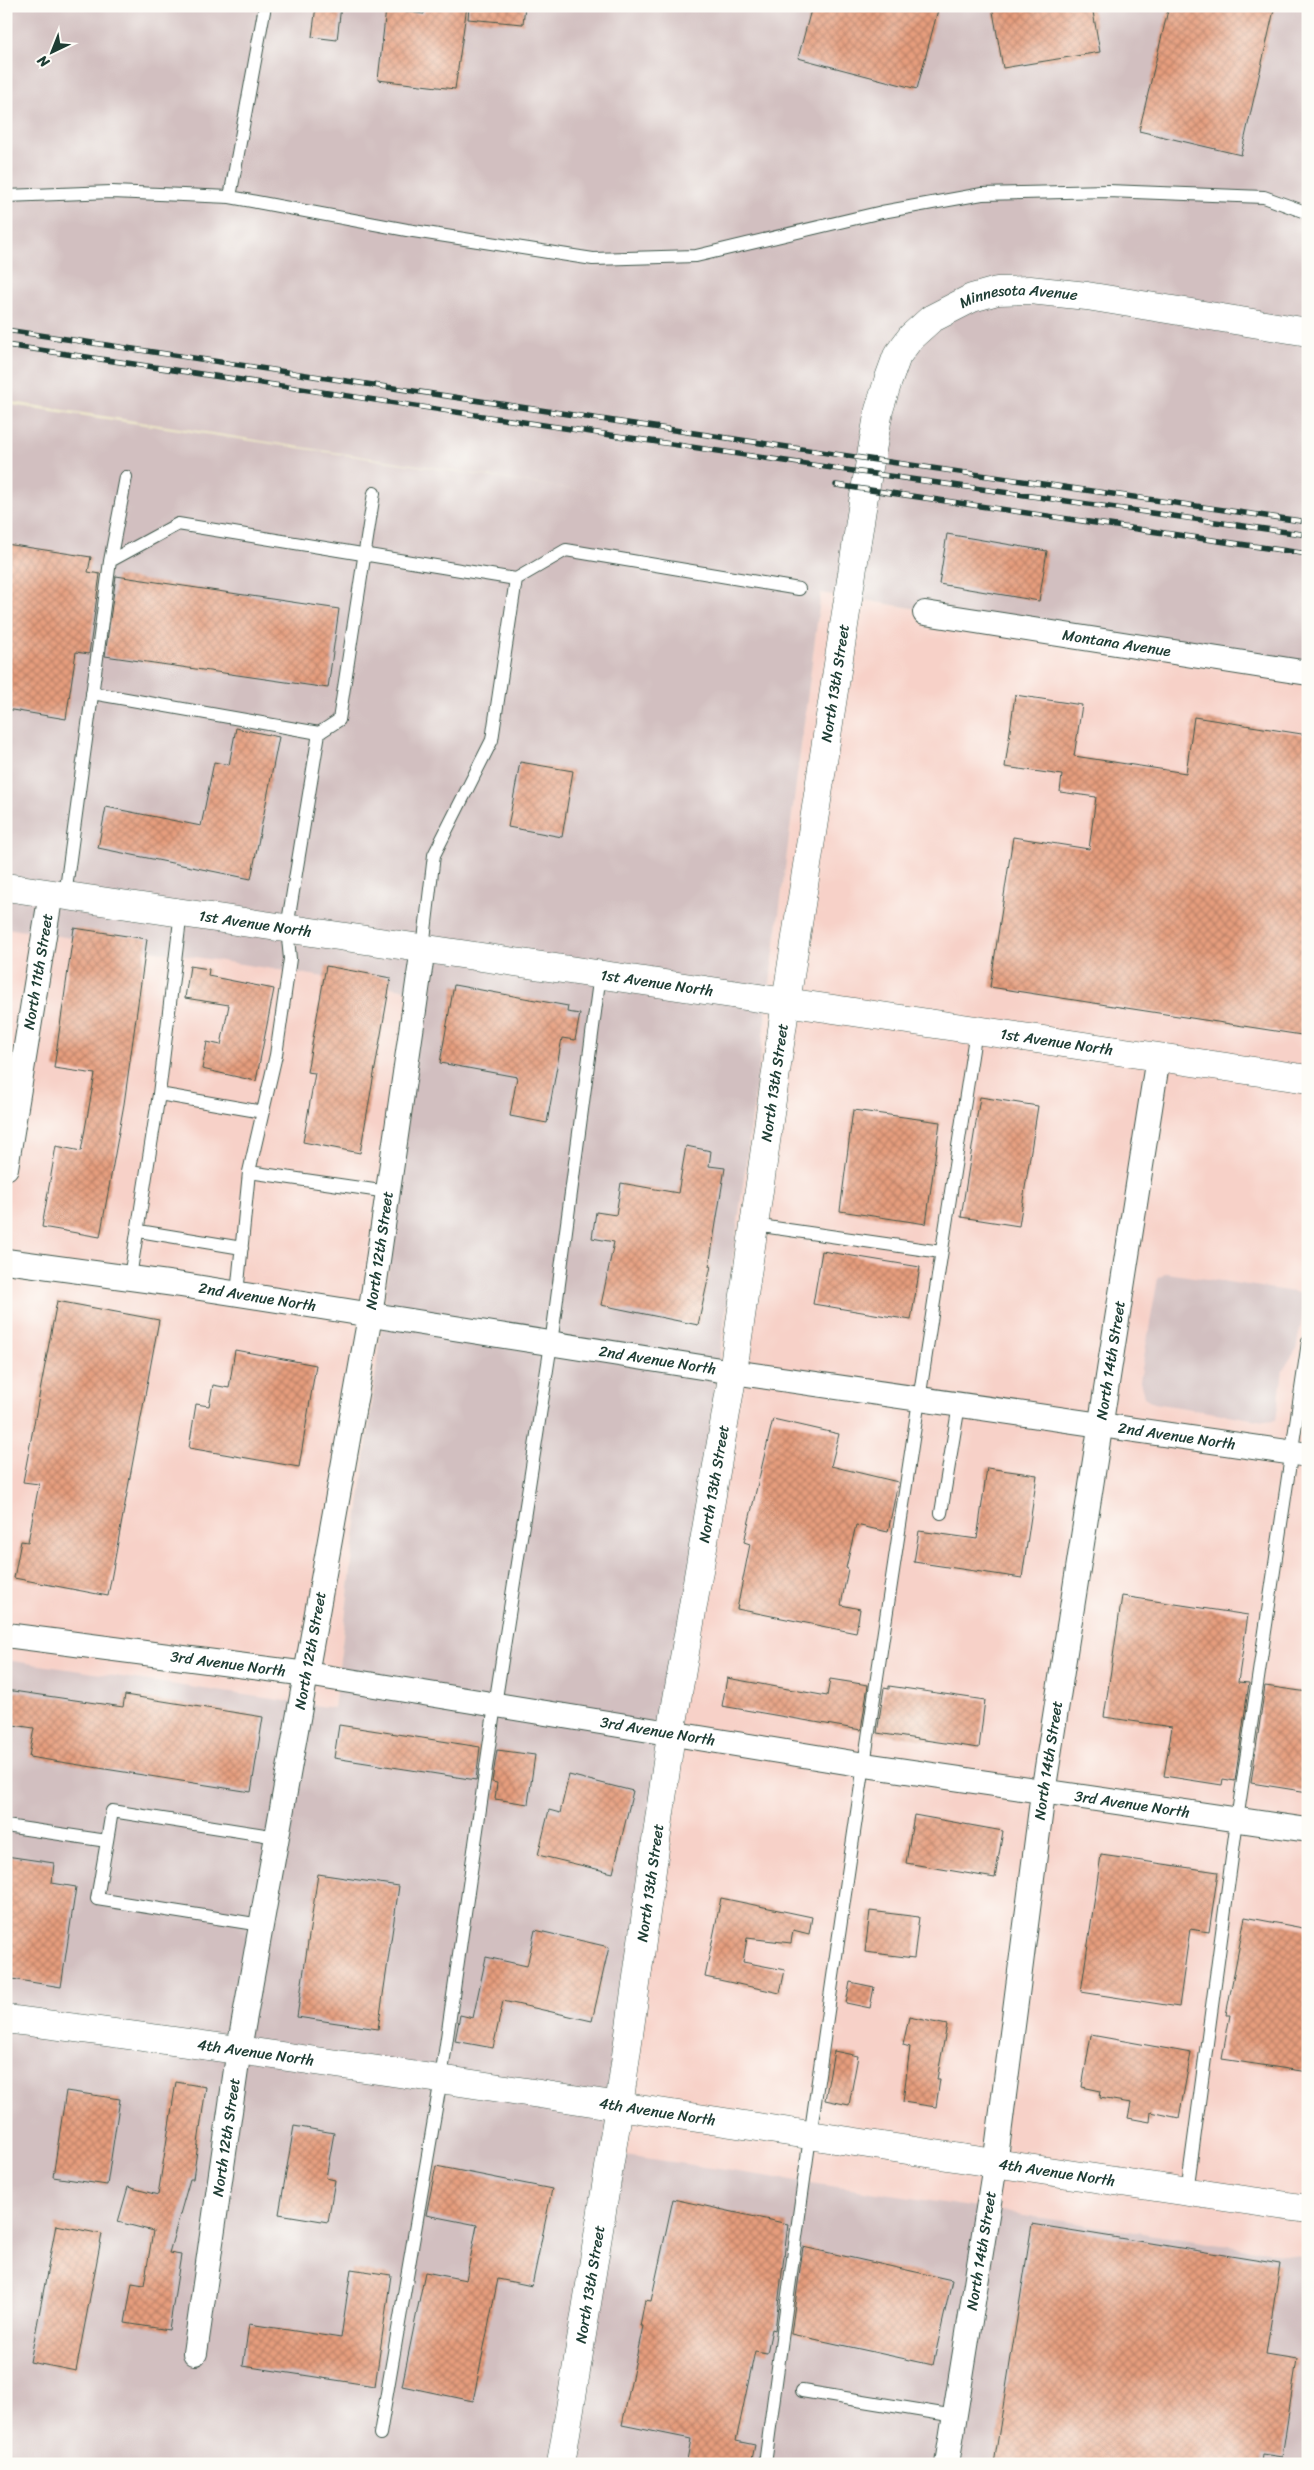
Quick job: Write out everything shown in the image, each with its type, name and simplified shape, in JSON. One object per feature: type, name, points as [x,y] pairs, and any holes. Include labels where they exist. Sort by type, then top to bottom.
[{"type":"main road","name":"Minnesota Avenue","points":[[863,502],[879,410],[897,356],[911,336],[931,319],[972,298],[1005,291],[1030,290],[1068,294],[1308,332]]},
{"type":"main road","name":"North 13th Street","points":[[560,2464],[619,2106],[671,1734],[733,1372],[786,1002],[863,502]]},
{"type":"main road","name":"1st Avenue North","points":[[6,887],[1308,1079]]},
{"type":"main road","name":"4th Avenue North","points":[[6,2019],[239,2049],[995,2165],[1308,2209]]},
{"type":"street","name":"Montana Avenue","points":[[925,613],[1308,673]]},
{"type":"street","name":"North 11th Street","points":[[6,1168],[58,894]]},
{"type":"street","name":"North 12th Street","points":[[195,2353],[239,2049],[370,1316],[423,948]]},
{"type":"street","name":"North 14th Street","points":[[947,2464],[995,2165],[1043,1792],[1158,1056]]},
{"type":"street","name":"2nd Avenue North","points":[[6,1261],[238,1294],[733,1372],[1299,1454]]},
{"type":"street","name":"3rd Avenue North","points":[[6,1635],[307,1674],[866,1765],[1308,1830]]},
{"type":"lane","points":[[230,197],[265,6]]},
{"type":"lane","points":[[6,196],[112,192],[230,197],[407,230],[593,259],[696,256],[882,212],[982,194],[1108,192],[1264,197],[1308,213]]},
{"type":"lane","points":[[58,894],[92,693],[110,561],[126,477]]},
{"type":"lane","points":[[92,693],[319,733],[339,720],[374,493]]},
{"type":"lane","points":[[110,561],[178,524],[516,578],[566,550],[799,589]]},
{"type":"lane","points":[[423,948],[434,855],[492,740],[516,578]]},
{"type":"lane","points":[[238,1294],[249,1172],[276,1055],[290,960],[287,928],[319,733]]},
{"type":"lane","points":[[130,1278],[139,1231],[159,1094],[181,912]]},
{"type":"lane","points":[[380,2434],[442,2079],[495,1705],[551,1344],[600,974]]},
{"type":"lane","points":[[765,2464],[809,2136],[866,1765],[918,1399],[976,1030]]},
{"type":"lane","points":[[159,1094],[263,1112]]},
{"type":"lane","points":[[249,1172],[388,1192]]},
{"type":"lane","points":[[754,1226],[941,1252]]},
{"type":"lane","points":[[139,1231],[242,1248]]},
{"type":"lane","points":[[1187,2192],[1237,1820],[1299,1454],[1308,1342]]},
{"type":"lane","points":[[942,1513],[960,1405]]},
{"type":"lane","points":[[261,1925],[97,1899],[112,1811],[277,1838]]},
{"type":"lane","points":[[6,1826],[107,1841]]},
{"type":"lane","points":[[802,2391],[955,2416]]},
{"type":"shaded area","points":[[6,6],[1308,6],[1308,673],[821,593],[612,2153],[1308,2258],[1308,2464],[6,2464],[6,1660],[334,1708],[423,992],[6,928],[6,404],[617,496],[6,401]]},
{"type":"shaded area","points":[[821,593],[1308,674],[1308,2258],[612,2154]]},
{"type":"shaded area","points":[[6,914],[425,970],[334,1708],[6,1665]]},
{"type":"shaded area","points":[[1167,1273],[1307,1294],[1296,1350],[1283,1370],[1276,1420],[1264,1421],[1154,1403],[1144,1397],[1140,1380],[1158,1278]]},
{"type":"building","points":[[316,6],[341,6],[337,40],[312,37]]},
{"type":"building","points":[[424,6],[467,6],[455,89],[378,80],[386,9],[424,14]]},
{"type":"building","points":[[469,6],[525,6],[523,24],[468,19]]},
{"type":"building","points":[[812,6],[939,6],[917,89],[798,58]]},
{"type":"building","points":[[992,6],[1092,6],[1100,52],[1003,68]]},
{"type":"building","points":[[1169,6],[1259,6],[1274,10],[1241,155],[1139,131]]},
{"type":"building","points":[[947,534],[1047,551],[1039,601],[939,584]]},
{"type":"building","points":[[6,544],[91,557],[88,572],[100,574],[89,654],[76,652],[66,719],[6,709]]},
{"type":"building","points":[[116,576],[339,609],[328,688],[105,656]]},
{"type":"building","points":[[1015,695],[1082,705],[1074,756],[1186,773],[1194,717],[1308,735],[1308,1036],[990,987],[1013,837],[1089,849],[1096,797],[1060,792],[1062,775],[1005,767]]},
{"type":"building","points":[[236,728],[279,737],[251,879],[98,848],[106,807],[201,826],[214,762],[229,765]]},
{"type":"building","points":[[520,762],[573,771],[562,837],[508,827]]},
{"type":"building","points":[[74,928],[147,939],[124,1104],[100,1237],[42,1227],[56,1146],[81,1151],[95,1074],[54,1068]]},
{"type":"building","points":[[190,966],[209,969],[208,976],[274,989],[256,1081],[202,1069],[207,1042],[221,1045],[229,1005],[185,998]]},
{"type":"building","points":[[326,966],[391,978],[360,1153],[303,1142],[315,1073],[307,1072]]},
{"type":"building","points":[[454,985],[568,1006],[567,1012],[580,1014],[575,1040],[562,1038],[547,1123],[510,1116],[517,1077],[440,1063]]},
{"type":"building","points":[[980,1097],[1038,1106],[1019,1226],[961,1217]]},
{"type":"building","points":[[853,1110],[940,1122],[926,1224],[840,1211]]},
{"type":"building","points":[[686,1146],[711,1151],[709,1166],[725,1168],[709,1266],[711,1266],[698,1325],[601,1305],[614,1242],[592,1238],[596,1212],[616,1215],[621,1183],[678,1193]]},
{"type":"building","points":[[822,1251],[920,1267],[911,1320],[813,1304]]},
{"type":"building","points":[[57,1301],[159,1320],[108,1596],[14,1578],[21,1541],[28,1542],[39,1484],[23,1482]]},
{"type":"building","points":[[235,1350],[316,1365],[299,1467],[189,1448],[196,1404],[209,1406],[213,1385],[229,1388]]},
{"type":"building","points":[[773,1419],[839,1434],[831,1466],[898,1482],[888,1532],[856,1525],[846,1568],[848,1569],[841,1605],[860,1609],[856,1633],[737,1609],[750,1544],[744,1542]]},
{"type":"building","points":[[987,1468],[1037,1475],[1022,1578],[914,1562],[919,1531],[977,1539]]},
{"type":"building","points":[[1122,1596],[1248,1615],[1238,1682],[1249,1683],[1235,1781],[1223,1779],[1222,1785],[1164,1776],[1172,1727],[1104,1717]]},
{"type":"building","points":[[727,1678],[827,1696],[830,1679],[868,1685],[861,1730],[722,1706]]},
{"type":"building","points":[[889,1686],[985,1700],[979,1748],[877,1733],[884,1688],[889,1689]]},
{"type":"building","points":[[1265,1686],[1308,1692],[1308,1792],[1251,1783]]},
{"type":"building","points":[[6,1690],[123,1707],[125,1695],[263,1717],[251,1792],[29,1757],[34,1728],[6,1724]]},
{"type":"building","points":[[339,1725],[480,1747],[476,1780],[334,1758]]},
{"type":"building","points":[[497,1750],[535,1755],[528,1804],[495,1799],[497,1783],[492,1782]]},
{"type":"building","points":[[569,1775],[633,1791],[613,1873],[538,1855],[549,1810],[560,1813]]},
{"type":"building","points":[[914,1815],[1003,1831],[995,1878],[906,1863]]},
{"type":"building","points":[[1101,1855],[1218,1872],[1209,1932],[1190,1929],[1179,2007],[1081,1992]]},
{"type":"building","points":[[6,1856],[54,1863],[52,1883],[76,1887],[61,1987],[6,1978]]},
{"type":"building","points":[[318,1874],[399,1886],[378,2029],[297,2017]]},
{"type":"building","points":[[721,1898],[812,1917],[809,1934],[793,1930],[791,1943],[747,1938],[743,1962],[785,1970],[780,1993],[705,1977]]},
{"type":"building","points":[[870,1911],[919,1917],[914,1958],[865,1952]]},
{"type":"building","points":[[1245,1917],[1308,1929],[1308,2072],[1222,2059],[1230,2015],[1226,2015]]},
{"type":"building","points":[[535,1930],[609,1947],[592,2021],[503,2001],[493,2048],[455,2041],[460,2015],[473,2018],[486,1957],[527,1966]]},
{"type":"building","points":[[850,1982],[874,1987],[870,2008],[846,2003]]},
{"type":"building","points":[[909,2017],[947,2025],[937,2079],[940,2079],[936,2107],[903,2102],[910,2047],[903,2045]]},
{"type":"building","points":[[1091,2035],[1191,2053],[1179,2118],[1151,2112],[1150,2122],[1128,2118],[1131,2103],[1100,2098],[1101,2091],[1082,2087]]},
{"type":"building","points":[[834,2051],[858,2056],[849,2105],[825,2100]]},
{"type":"building","points":[[176,2082],[206,2087],[193,2179],[190,2179],[169,2253],[181,2255],[169,2330],[125,2323],[132,2283],[144,2285],[153,2231],[118,2222],[128,2187],[158,2195]]},
{"type":"building","points":[[66,2091],[120,2099],[107,2185],[53,2177]]},
{"type":"building","points":[[294,2126],[334,2133],[326,2178],[335,2180],[328,2222],[279,2214]]},
{"type":"building","points":[[436,2166],[552,2189],[532,2286],[498,2279],[473,2401],[402,2386],[425,2272],[466,2280],[477,2225],[426,2215]]},
{"type":"building","points":[[673,2199],[788,2224],[775,2330],[772,2329],[767,2353],[755,2351],[736,2441],[755,2445],[751,2464],[707,2464],[687,2460],[691,2439],[622,2425],[643,2326],[640,2326],[645,2300],[651,2301]]},
{"type":"building","points":[[1032,2224],[1280,2264],[1266,2354],[1297,2359],[1282,2457],[1262,2454],[1261,2464],[994,2464]]},
{"type":"building","points":[[56,2225],[102,2234],[76,2371],[30,2362]]},
{"type":"building","points":[[803,2247],[952,2280],[933,2365],[791,2334]]},
{"type":"building","points":[[351,2269],[391,2275],[375,2386],[243,2366],[249,2324],[341,2338]]},
{"type":"railway","points":[[6,330],[841,455],[1308,522]]},
{"type":"railway","points":[[6,345],[839,469],[1308,535]]},
{"type":"railway","points":[[836,485],[1308,554]]}]
